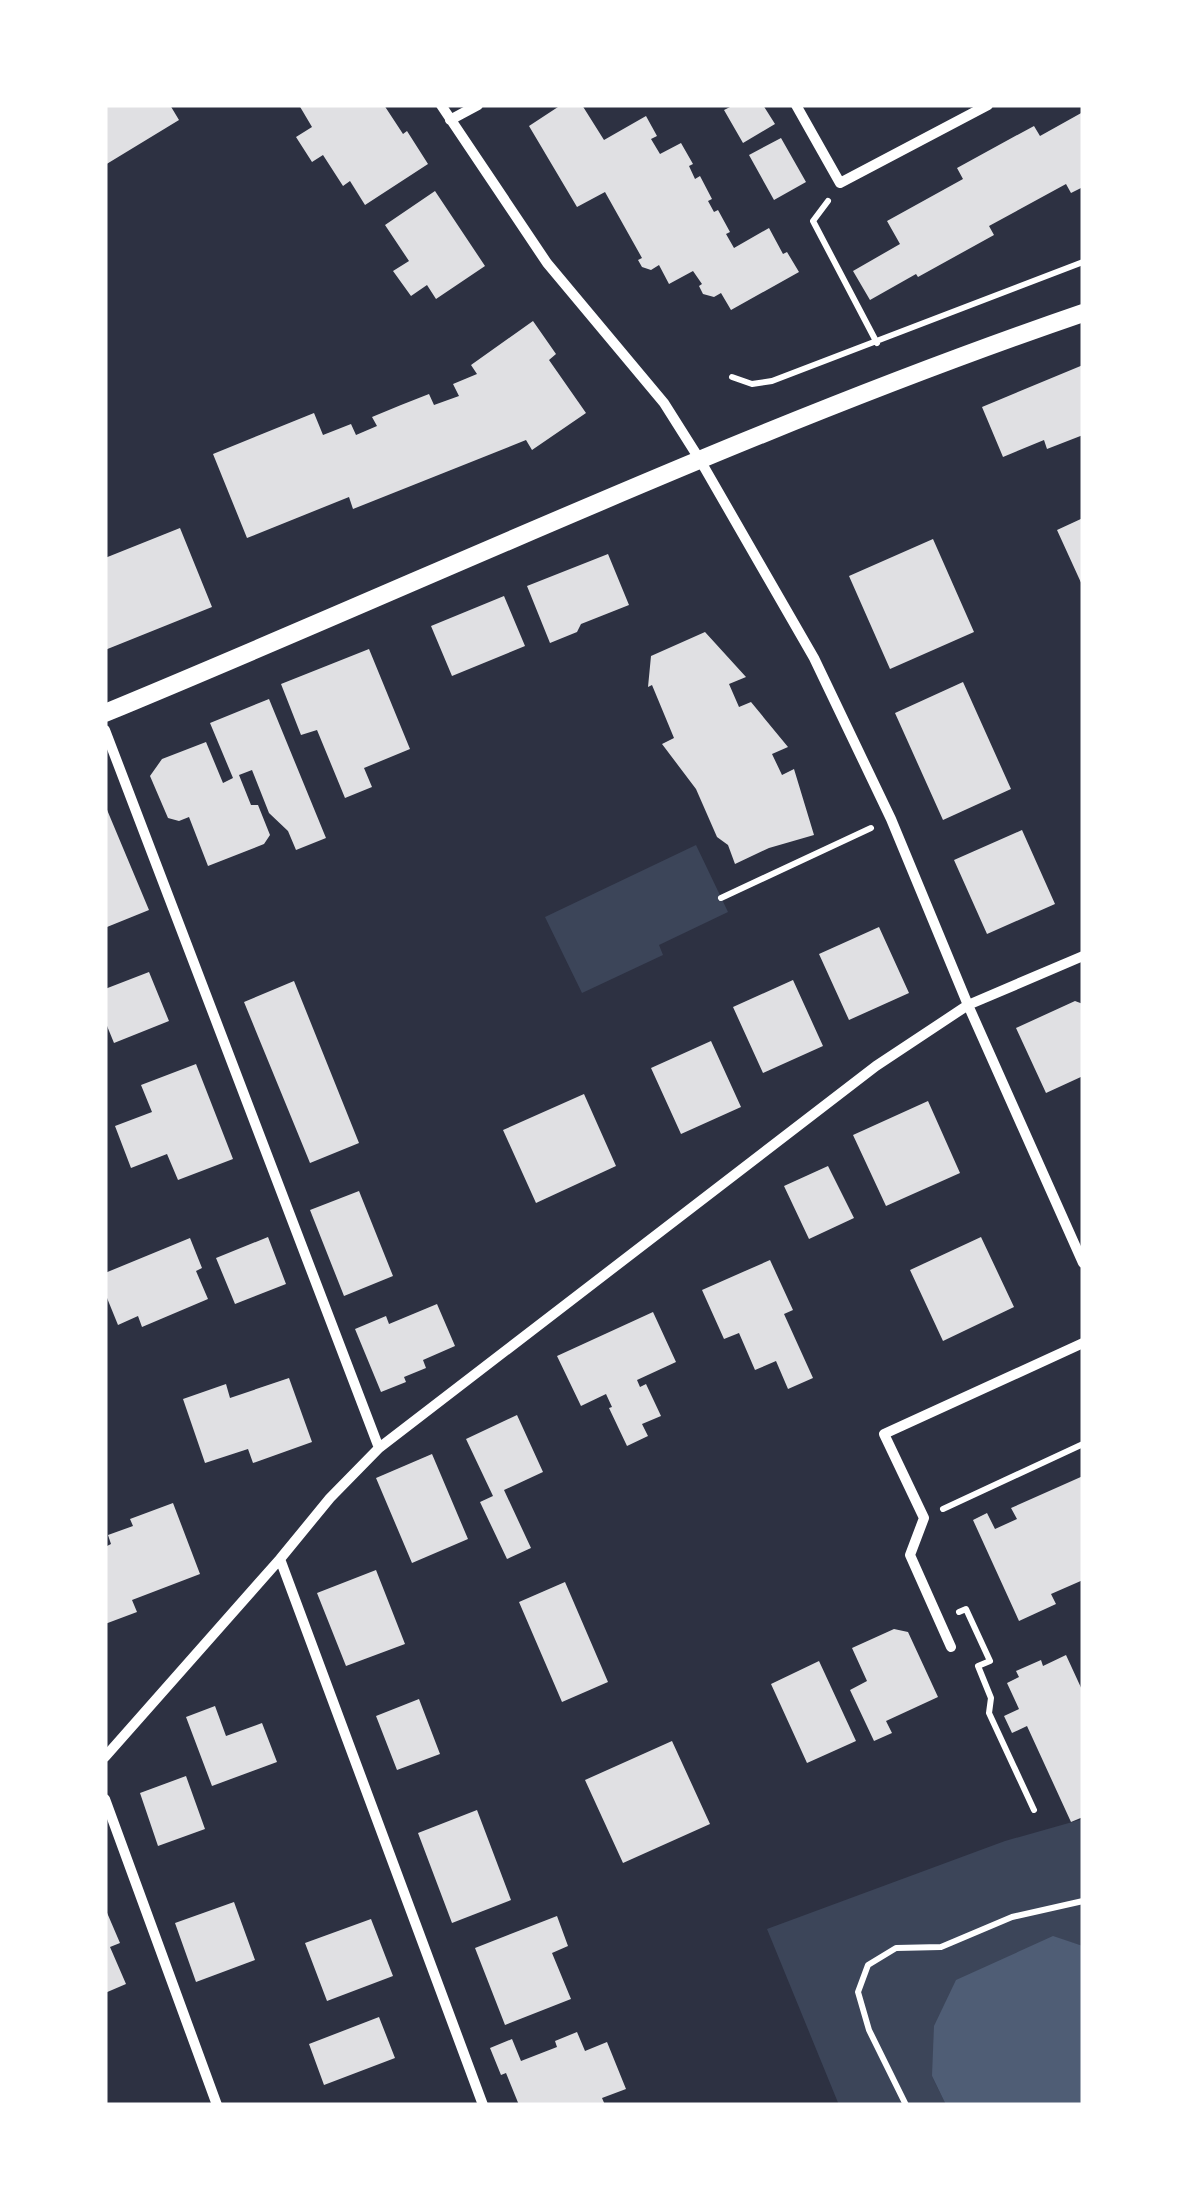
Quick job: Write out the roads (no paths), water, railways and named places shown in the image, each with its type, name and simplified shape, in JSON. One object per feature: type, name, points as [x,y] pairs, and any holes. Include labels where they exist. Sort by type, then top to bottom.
[{"type":"street","points":[[441,105],[547,263],[664,403],[814,658],[890,819],[1083,1263]]},
{"type":"street","points":[[450,120],[478,105]]},
{"type":"street","points":[[796,105],[840,183],[988,105]]},
{"type":"street","points":[[105,714],[700,460],[1083,314]]},
{"type":"street","points":[[105,730],[379,1448]]},
{"type":"street","points":[[105,1757],[330,1498],[379,1448],[876,1066],[968,1005],[1083,956]]},
{"type":"street","points":[[951,1647],[910,1554],[924,1518],[884,1434],[1083,1342]]},
{"type":"street","points":[[280,1559],[483,2105]]},
{"type":"street","points":[[105,1799],[217,2105]]}]
